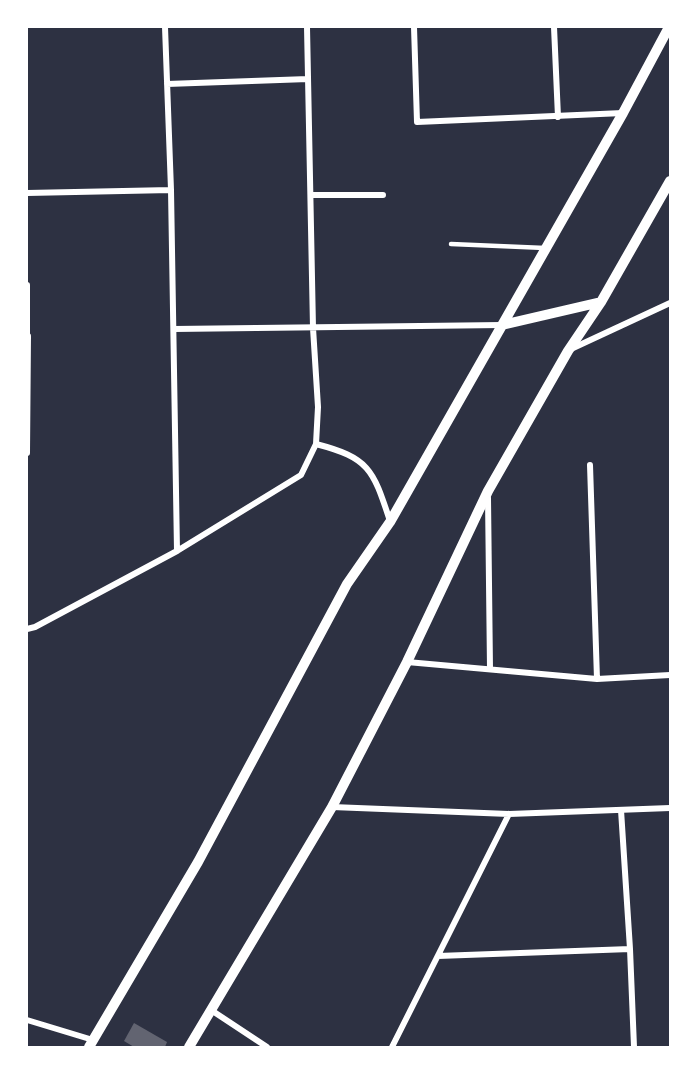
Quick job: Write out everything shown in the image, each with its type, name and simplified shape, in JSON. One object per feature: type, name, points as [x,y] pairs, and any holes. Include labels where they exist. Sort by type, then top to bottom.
[{"type":"street","points":[[165,27],[171,190],[177,551]]},
{"type":"street","points":[[27,629],[35,627],[177,551],[301,475],[316,444],[318,406],[313,328],[307,27]]},
{"type":"street","points":[[414,27],[417,122],[623,113]]},
{"type":"street","points":[[554,27],[558,117]]},
{"type":"street","points":[[27,1020],[91,1044],[198,862],[347,584],[390,522],[623,113],[669,27]]},
{"type":"street","points":[[167,84],[308,79]]},
{"type":"street","points":[[189,1047],[332,807],[406,662],[488,491],[568,351],[601,302],[670,181]]},
{"type":"street","points":[[27,193],[171,190]]},
{"type":"street","points":[[310,195],[383,195]]},
{"type":"street","points":[[27,285],[27,453]]},
{"type":"street","points":[[174,329],[502,325],[601,302]]},
{"type":"street","points":[[568,351],[670,303]]},
{"type":"street","points":[[316,444],[343,451],[366,465],[378,485],[390,522]]},
{"type":"street","points":[[590,465],[597,679]]},
{"type":"street","points":[[488,491],[490,669]]},
{"type":"street","points":[[406,662],[597,679],[670,675]]},
{"type":"street","points":[[332,807],[509,814],[670,808]]},
{"type":"street","points":[[621,810],[634,1047]]},
{"type":"street","points":[[392,1047],[509,814]]},
{"type":"street","points":[[438,956],[630,949]]},
{"type":"street","points":[[211,1010],[267,1047]]},
{"type":"lane","points":[[451,244],[545,248]]},
{"type":"building","points":[[134,1023],[167,1042],[165,1047],[134,1047],[124,1041]]}]
